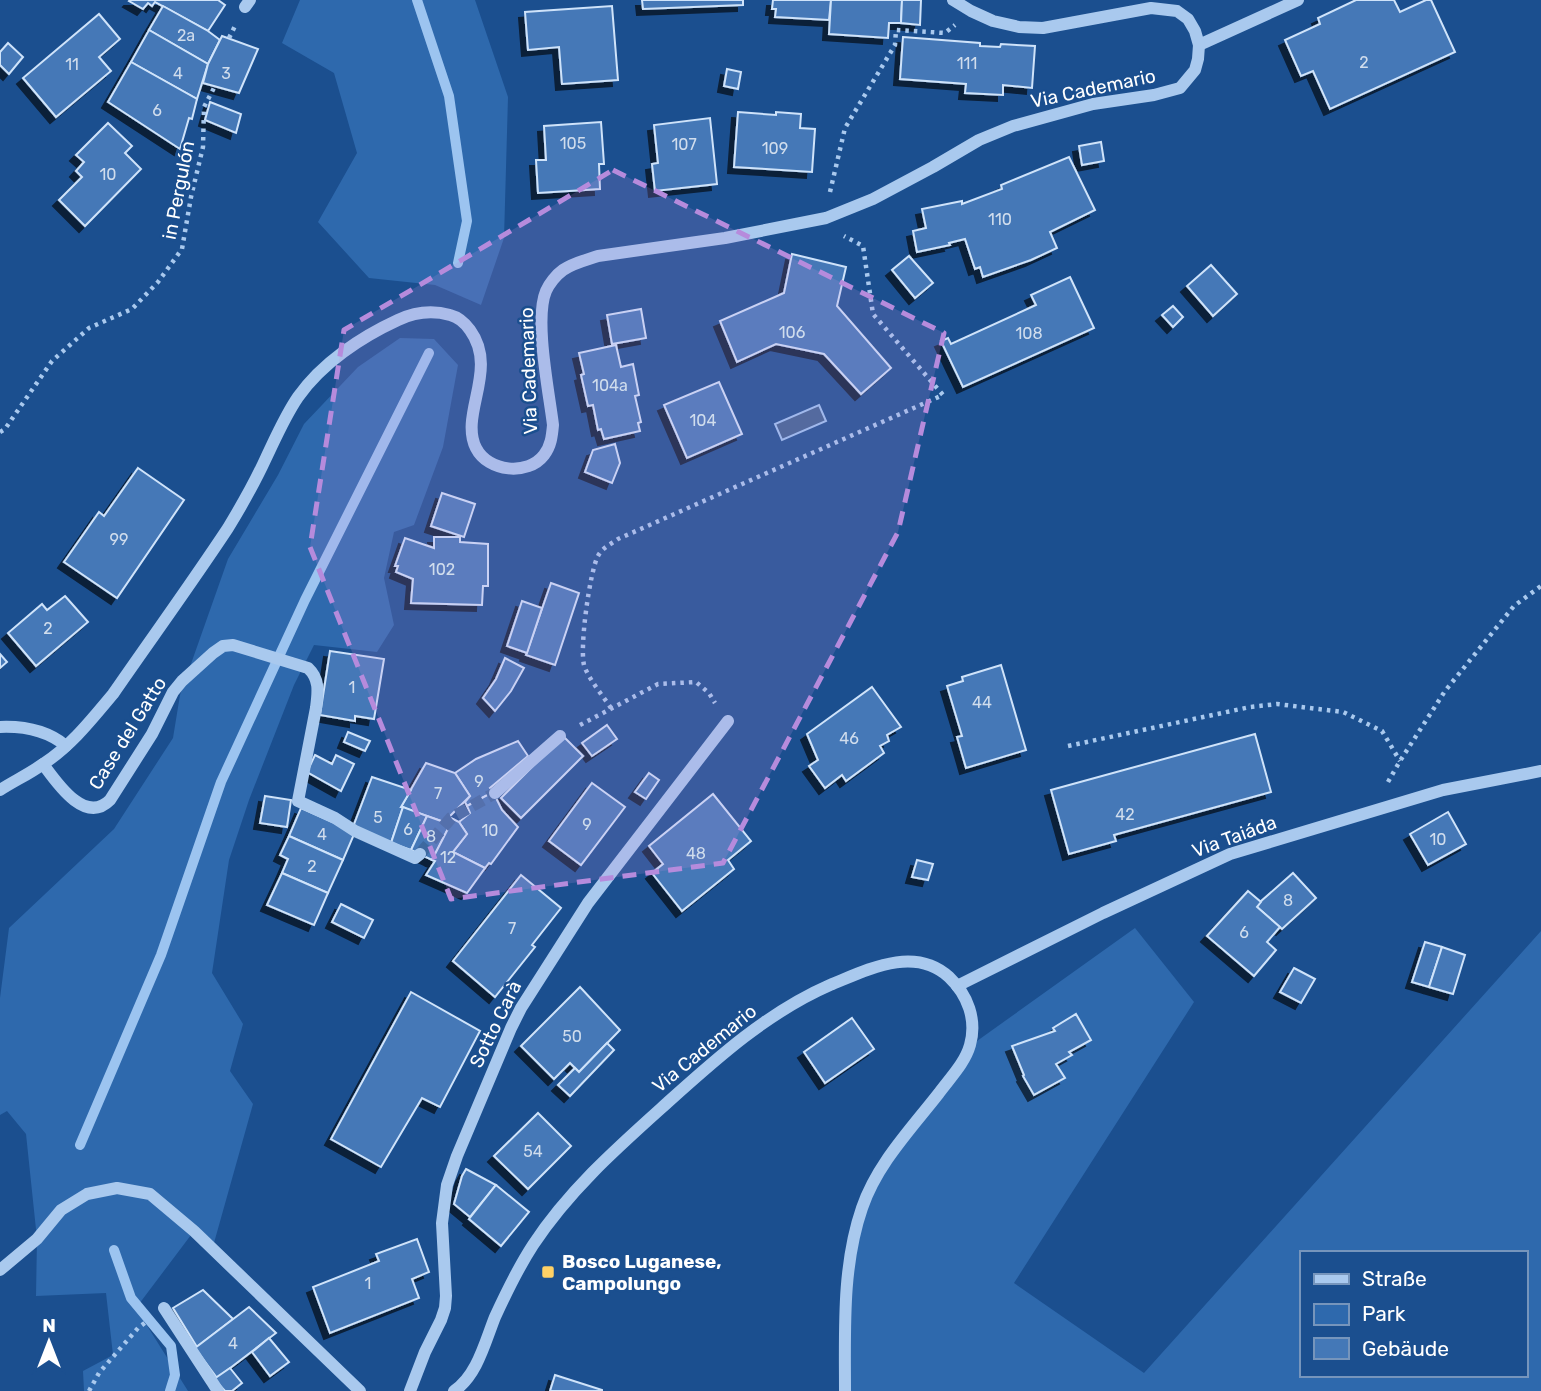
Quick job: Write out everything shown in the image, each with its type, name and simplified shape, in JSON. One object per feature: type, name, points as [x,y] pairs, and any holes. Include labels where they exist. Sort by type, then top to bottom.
[{"type":"street","points":[[953,0],[993,21],[1019,27],[1043,28],[1151,8],[1177,11],[1188,19],[1199,45],[1298,0]]},
{"type":"street","name":"Via Cademario","points":[[0,790],[43,764],[66,746],[113,694],[226,530],[254,484],[288,412],[299,395],[331,362],[355,344],[415,313],[442,313],[466,324],[480,348],[481,376],[472,423],[476,449],[485,459],[500,467],[517,469],[533,465],[544,455],[551,440],[553,425],[541,329],[542,310],[546,291],[563,270],[598,256],[725,238],[821,219],[873,199],[979,139],[1013,126],[1093,104],[1154,95],[1180,88],[1195,70],[1199,45]]},
{"type":"street","name":"Case del Gatto","points":[[43,764],[69,796],[92,808],[104,806],[152,734],[181,681],[223,646],[233,645],[307,668],[316,678],[316,708],[298,801],[415,858],[419,854]]},
{"type":"street","name":"Sotto Carà","points":[[410,1391],[445,1308],[442,1223],[447,1185],[510,1028],[588,903],[728,721]]},
{"type":"street","points":[[0,727],[34,730],[49,735],[66,746]]},
{"type":"street","points":[[495,793],[560,736]]},
{"type":"street","name":"Via Taiáda","points":[[957,986],[1102,913],[1230,854],[1443,790],[1541,771]]},
{"type":"street","name":"Via Cademario","points":[[454,1391],[463,1385],[478,1361],[496,1315],[533,1244],[605,1158],[703,1071],[776,1014],[822,989],[876,967],[906,961],[939,969],[957,986],[966,999],[972,1020],[972,1032],[966,1056],[888,1158],[863,1205],[856,1228],[847,1284],[845,1391]]},
{"type":"street","points":[[0,1270],[37,1240],[61,1210],[87,1194],[117,1188],[150,1194],[194,1231],[360,1391]]},
{"type":"street","points":[[164,1308],[218,1391]]},
{"type":"path","points":[[611,708],[583,666],[584,625],[594,567],[602,551],[618,539],[943,395],[873,314],[863,246],[821,219],[845,128],[895,45],[896,30],[945,33],[971,11]]},
{"type":"path","name":"in Pergulón","points":[[0,432],[5,429],[52,361],[89,328],[132,309],[158,282],[181,249],[202,147],[204,107],[215,86]]},
{"type":"path","points":[[1372,811],[1445,691],[1514,606],[1541,586]]},
{"type":"path","points":[[560,736],[658,684],[696,682],[709,693],[728,721]]},
{"type":"path","points":[[1068,746],[1250,707],[1277,704],[1343,712],[1382,731],[1400,761]]},
{"type":"path","points":[[89,1391],[99,1373],[138,1328]]},
{"type":"highlighted area","points":[[613,170],[944,333],[898,532],[723,863],[451,899],[310,547],[344,330]]},
{"type":"green space","points":[[300,0],[475,0],[508,97],[504,238],[481,305],[435,285],[369,278],[318,222],[357,153],[334,73],[282,43]]},
{"type":"green space","points":[[400,338],[434,339],[458,365],[443,447],[414,525],[394,532],[384,578],[394,625],[377,652],[314,645],[294,685],[249,800],[229,860],[212,973],[243,1024],[230,1071],[253,1104],[212,1250],[194,1231],[136,1308],[188,1391],[84,1391],[83,1371],[113,1355],[106,1293],[36,1296],[37,1239],[26,1134],[7,1111],[0,1115],[0,998],[9,928],[114,829],[173,738],[180,695],[228,559],[278,475],[304,424],[358,367]]},
{"type":"green space","points":[[1135,928],[1194,1002],[1014,1283],[1144,1373],[1541,931],[1541,1391],[845,1391],[845,1329],[863,1205],[970,1046]]},
{"type":"shaded area","points":[[819,405],[826,421],[782,440],[775,424]]},
{"type":"building","points":[[130,0],[218,0],[225,5],[208,31],[155,2],[152,6],[148,3],[143,9]]},
{"type":"building","points":[[642,0],[743,0],[743,5],[643,9]]},
{"type":"building","points":[[773,0],[831,0],[829,20],[775,17]]},
{"type":"building","points":[[831,0],[902,0],[901,23],[889,23],[888,38],[829,34]]},
{"type":"building","points":[[902,0],[921,0],[920,25],[901,23]]},
{"type":"building","points":[[1356,0],[1394,0],[1400,12],[1431,0],[1455,52],[1330,109],[1313,71],[1301,76],[1285,40],[1320,24],[1318,18]]},
{"type":"building","points":[[163,6],[220,40],[208,64],[149,30]]},
{"type":"building","points":[[612,6],[618,80],[562,84],[559,47],[528,50],[525,12]]},
{"type":"building","points":[[99,14],[120,39],[99,57],[111,71],[56,117],[23,78]]},
{"type":"building","points":[[149,30],[208,64],[197,99],[131,62]]},
{"type":"building","points":[[222,36],[258,49],[239,93],[203,83],[208,64]]},
{"type":"building","points":[[903,37],[980,43],[980,46],[1035,46],[1032,88],[1003,85],[1003,95],[965,93],[966,84],[900,79]]},
{"type":"building","points":[[8,43],[23,57],[9,74],[0,65],[0,52]]},
{"type":"building","points":[[131,62],[197,99],[180,149],[108,102]]},
{"type":"building","points":[[727,69],[741,72],[738,89],[724,86]]},
{"type":"building","points":[[210,102],[241,114],[236,133],[205,120]]},
{"type":"building","points":[[738,112],[801,114],[800,128],[815,129],[812,172],[734,167]]},
{"type":"building","points":[[710,118],[717,184],[655,191],[652,164],[658,163],[654,125]]},
{"type":"building","points":[[601,122],[604,164],[599,164],[600,189],[538,193],[536,160],[546,160],[544,126]]},
{"type":"building","points":[[108,123],[132,146],[125,153],[141,169],[85,226],[59,200],[82,177],[76,171],[84,162],[76,155]]},
{"type":"building","points":[[1101,142],[1104,161],[1082,165],[1079,146]]},
{"type":"building","points":[[1069,157],[1095,210],[1050,232],[1057,248],[983,277],[980,267],[975,269],[965,239],[917,252],[913,231],[926,228],[922,209],[962,201],[962,204],[1002,189],[1001,185]]},
{"type":"building","points":[[792,254],[846,267],[837,306],[891,368],[861,394],[824,354],[776,344],[737,362],[720,321],[784,293]]},
{"type":"building","points":[[909,256],[933,283],[915,298],[892,270]]},
{"type":"building","points":[[1211,265],[1237,294],[1213,316],[1187,286]]},
{"type":"building","points":[[1070,277],[1094,328],[963,387],[941,341],[948,338],[951,344],[1036,305],[1031,295]]},
{"type":"building","points":[[1173,306],[1183,317],[1173,327],[1162,315]]},
{"type":"building","points":[[641,309],[646,338],[612,344],[607,315]]},
{"type":"building","points":[[616,345],[621,367],[633,364],[639,395],[635,396],[641,422],[638,423],[640,431],[604,439],[601,429],[598,430],[593,405],[588,406],[579,353]]},
{"type":"building","points":[[719,382],[742,434],[687,458],[664,405]]},
{"type":"building","points":[[615,444],[620,463],[612,483],[585,472],[593,450]]},
{"type":"building","points":[[138,468],[184,500],[117,598],[64,562],[99,512],[104,516]]},
{"type":"building","points":[[442,493],[475,504],[464,537],[431,526]]},
{"type":"building","points":[[434,537],[460,537],[460,542],[488,544],[488,586],[483,586],[482,605],[411,603],[413,579],[396,572],[398,566],[395,566],[405,538],[434,548]]},
{"type":"building","points":[[551,583],[579,593],[555,665],[526,655]]},
{"type":"building","points":[[65,596],[88,622],[36,666],[8,633],[42,604],[47,610]]},
{"type":"building","points":[[522,601],[542,608],[527,653],[507,646]]},
{"type":"building","points":[[330,651],[384,659],[374,719],[355,716],[355,721],[320,715]]},
{"type":"building","points":[[0,654],[7,662],[0,668]]},
{"type":"building","points":[[505,658],[524,668],[495,711],[483,698],[496,679]]},
{"type":"building","points":[[1001,665],[1026,750],[966,768],[957,737],[962,736],[947,686],[963,681],[962,677]]},
{"type":"building","points":[[872,687],[901,727],[887,735],[889,741],[880,746],[884,753],[846,781],[842,775],[825,788],[809,766],[818,760],[807,734]]},
{"type":"building","points":[[607,725],[617,739],[592,756],[582,743]]},
{"type":"building","points":[[348,732],[370,741],[365,751],[344,742]]},
{"type":"building","points":[[1255,734],[1271,792],[1114,835],[1116,841],[1069,854],[1051,790]]},
{"type":"building","points":[[563,736],[583,756],[521,818],[501,798]]},
{"type":"building","points":[[518,741],[528,756],[490,788],[493,792],[467,806],[465,802],[470,796],[455,773],[476,759]]},
{"type":"building","points":[[315,755],[332,764],[336,755],[354,764],[341,791],[307,772]]},
{"type":"building","points":[[426,763],[455,773],[470,796],[444,822],[401,807]]},
{"type":"building","points":[[649,773],[659,780],[646,799],[635,792]]},
{"type":"building","points":[[372,777],[411,790],[401,807],[391,843],[353,827]]},
{"type":"building","points":[[592,783],[625,807],[581,865],[549,841]]},
{"type":"building","points":[[493,792],[502,810],[518,827],[491,864],[485,868],[453,852],[467,834],[459,822],[470,813],[467,806]]},
{"type":"building","points":[[713,794],[751,841],[728,860],[734,869],[682,911],[652,873],[663,864],[649,846]]},
{"type":"building","points":[[265,796],[291,800],[287,827],[260,823]]},
{"type":"building","points":[[403,807],[427,816],[411,850],[391,843]]},
{"type":"building","points":[[301,808],[355,832],[343,860],[289,836]]},
{"type":"building","points":[[1448,812],[1466,844],[1428,865],[1410,834]]},
{"type":"building","points":[[427,816],[444,822],[449,817],[453,819],[432,860],[411,850]]},
{"type":"building","points":[[453,819],[459,822],[467,834],[453,852],[485,868],[467,893],[426,875]]},
{"type":"building","points":[[289,836],[343,860],[328,893],[282,873],[288,859],[280,855]]},
{"type":"building","points":[[917,860],[933,864],[928,880],[912,877]]},
{"type":"building","points":[[282,873],[328,893],[314,925],[267,905]]},
{"type":"building","points":[[1293,873],[1316,898],[1282,929],[1257,907]]},
{"type":"building","points":[[521,875],[561,908],[532,945],[535,947],[495,997],[453,961]]},
{"type":"building","points":[[1248,891],[1261,902],[1257,907],[1280,927],[1267,942],[1276,950],[1254,976],[1207,936]]},
{"type":"building","points":[[341,904],[373,920],[364,938],[332,922]]},
{"type":"building","points":[[1425,942],[1442,947],[1429,987],[1412,982]]},
{"type":"building","points":[[1442,947],[1465,955],[1453,994],[1429,987]]},
{"type":"building","points":[[1294,968],[1315,979],[1301,1003],[1280,992]]},
{"type":"building","points":[[580,987],[620,1030],[579,1072],[570,1063],[554,1079],[521,1046]]},
{"type":"building","points":[[411,992],[480,1031],[440,1107],[422,1098],[381,1167],[331,1139]]},
{"type":"building","points":[[1076,1014],[1091,1040],[1069,1052],[1072,1055],[1056,1064],[1065,1078],[1034,1095],[1023,1076],[1012,1046],[1055,1031],[1053,1028]]},
{"type":"building","points":[[852,1018],[874,1049],[825,1083],[804,1052]]},
{"type":"building","points":[[607,1043],[614,1050],[570,1096],[558,1085],[575,1068],[579,1072]]},
{"type":"building","points":[[538,1113],[571,1146],[528,1189],[494,1156]]},
{"type":"building","points":[[466,1169],[496,1185],[470,1217],[454,1204]]},
{"type":"building","points":[[496,1185],[529,1212],[501,1246],[469,1219]]},
{"type":"building","points":[[417,1239],[429,1272],[412,1279],[419,1298],[330,1333],[313,1287],[379,1261],[376,1254]]},
{"type":"building","points":[[203,1290],[233,1319],[197,1347],[173,1308]]},
{"type":"building","points":[[249,1307],[276,1333],[217,1378],[195,1348]]},
{"type":"building","points":[[269,1338],[289,1362],[270,1376],[252,1352]]},
{"type":"building","points":[[230,1368],[242,1383],[232,1391],[225,1391],[214,1379]]},
{"type":"building","points":[[555,1375],[602,1390],[602,1391],[550,1391]]},
{"type":"waterway","points":[[417,0],[449,96],[467,221],[458,263]]},
{"type":"waterway","points":[[80,1145],[161,955],[221,782],[305,600],[429,353]]},
{"type":"waterway","points":[[114,1250],[131,1298],[171,1346],[175,1375],[170,1391]]},
{"type":"tunnel","points":[[420,854],[451,818],[495,793]]},
{"type":"place","name":"Bosco Luganese, Campolungo","points":[[548,1272]]}]
